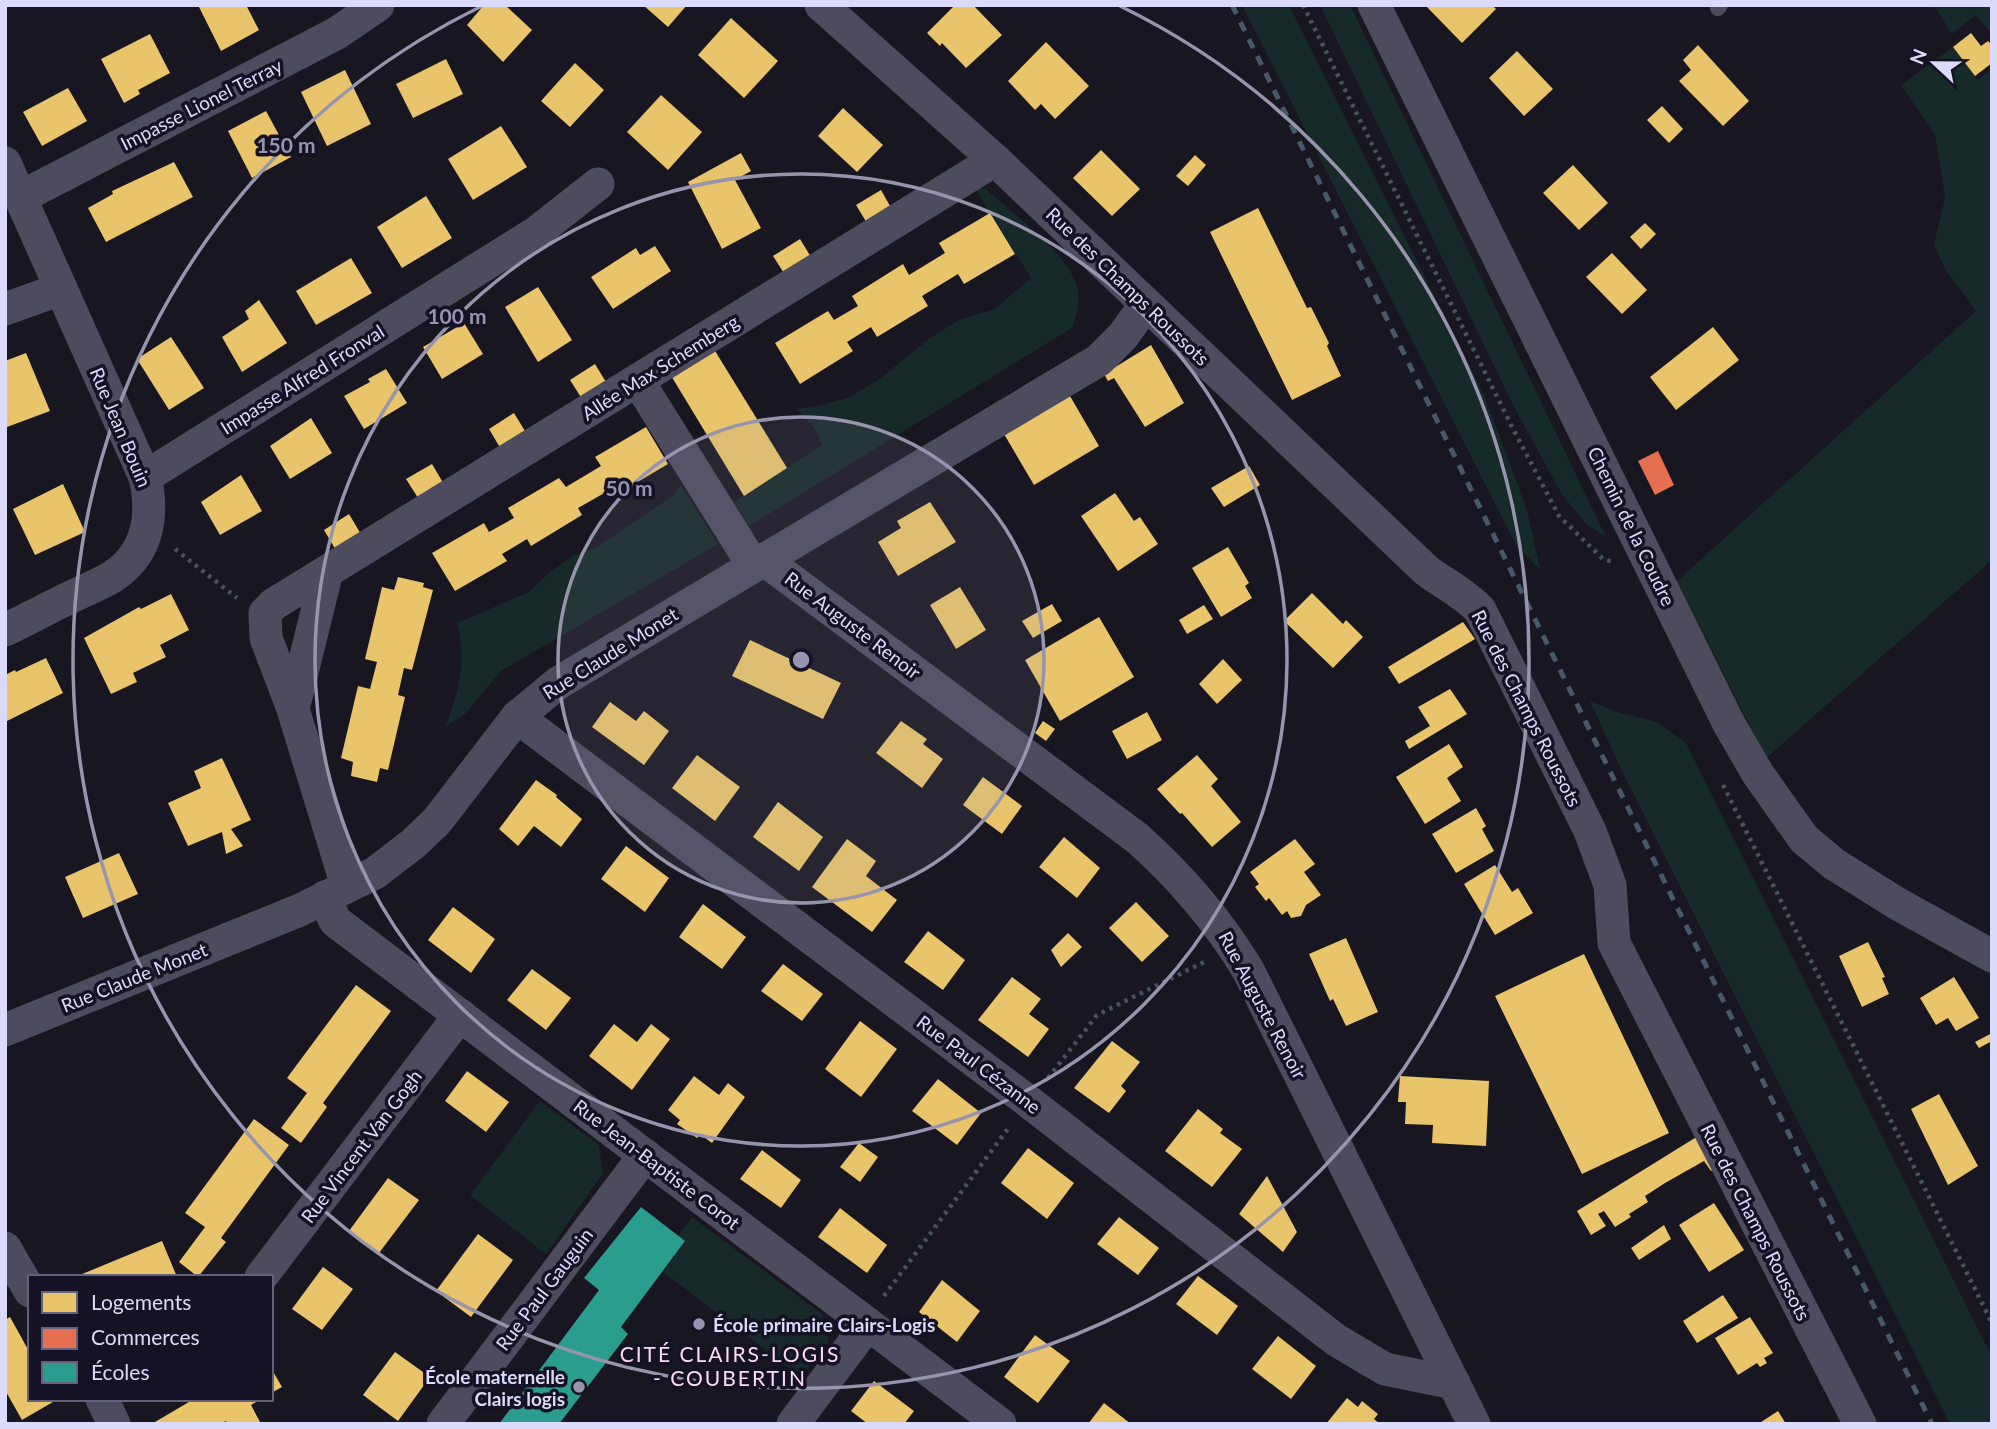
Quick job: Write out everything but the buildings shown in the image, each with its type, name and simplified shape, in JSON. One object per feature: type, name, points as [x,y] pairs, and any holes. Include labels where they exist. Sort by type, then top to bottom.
[{"type":"street","name":"Impasse Lionel Terray","points":[[21,197],[337,33],[378,5]]},
{"type":"street","name":"Rue des Champs Roussots","points":[[821,5],[995,160],[1427,571],[1464,594],[1480,610],[1590,831],[1610,885],[1615,943],[1860,1424]]},
{"type":"street","name":"Chemin de la Coudre","points":[[1374,5],[1738,740],[1758,774],[1804,839],[1834,864],[1967,944],[1992,956]]},
{"type":"street","name":"Allée Max Schemberg","points":[[265,613],[274,604],[326,575],[995,160]]},
{"type":"street","name":"Rue Jean Bouin","points":[[5,163],[145,477],[150,500],[149,522],[142,543],[131,561],[113,576],[5,630]]},
{"type":"street","name":"Impasse Alfred Fronval","points":[[145,477],[537,232],[598,184]]},
{"type":"street","points":[[5,309],[61,289]]},
{"type":"street","name":"Rue Claude Monet","points":[[5,1030],[300,910],[375,873],[437,821],[517,717],[532,702],[558,683],[758,562],[1098,360],[1123,336],[1146,304]]},
{"type":"street","points":[[638,381],[758,562]]},
{"type":"street","name":"Rue Auguste Renoir","points":[[758,562],[1137,838],[1196,895],[1248,970],[1474,1424]]},
{"type":"street","points":[[293,709],[326,575]]},
{"type":"street","points":[[265,613],[266,638],[293,709],[336,892]]},
{"type":"street","name":"Rue Paul Cézanne","points":[[517,717],[1029,1102],[1336,1340],[1385,1369],[1454,1383]]},
{"type":"street","name":"Rue Jean-Baptiste Corot","points":[[336,892],[335,921],[1000,1424]]},
{"type":"street","name":"Rue Vincent Van Gogh","points":[[263,1275],[460,1015]]},
{"type":"street","name":"Rue Paul Gauguin","points":[[443,1424],[645,1155]]},
{"type":"street","points":[[5,1248],[28,1288]]},
{"type":"street","points":[[793,1424],[868,1324]]},
{"type":"street","points":[[103,1401],[114,1424]]},
{"type":"path","points":[[1303,5],[1512,427],[1559,516],[1603,559],[1657,577]]},
{"type":"path","points":[[145,531],[188,558],[229,593],[265,613]]},
{"type":"path","points":[[1720,778],[1992,1323]]},
{"type":"green space","points":[[1242,5],[1289,5],[1484,395],[1527,510],[1540,569],[1517,547]]},
{"type":"green space","points":[[1320,5],[1350,5],[1606,537],[1586,524],[1561,493],[1512,403]]},
{"type":"green space","points":[[1934,5],[1992,5],[1992,34],[1975,15],[1952,34]]},
{"type":"green space","points":[[1953,47],[1978,80],[1992,69],[1992,560],[1766,758],[1677,581],[1976,311],[1945,269],[1934,244],[1945,197],[1935,135],[1901,85]]},
{"type":"green space","points":[[985,188],[1048,244],[1068,269],[1078,293],[1072,328],[749,526],[734,502],[822,445],[815,430],[796,408],[814,407],[847,398],[877,381],[930,338],[959,320],[995,309],[1031,278],[975,189]]},
{"type":"green space","points":[[680,485],[718,544],[501,671],[465,714],[445,727],[460,676],[461,650],[457,623],[529,592],[550,572],[574,555],[597,547],[674,495]]},
{"type":"green space","points":[[1590,701],[1617,712],[1657,722],[1686,743],[1992,1357],[1992,1424],[1950,1424],[1621,769]]},
{"type":"green space","points":[[540,1101],[599,1145],[603,1173],[546,1254],[470,1195]]},
{"type":"green space","points":[[692,1217],[822,1314],[829,1341],[801,1377],[663,1272],[685,1242],[678,1236]]},
{"type":"railway","points":[[1232,5],[1932,1424]]},
{"type":"place","name":"École primaire Clairs-Logis","points":[[699,1324]]},
{"type":"place","name":"École maternelle Clairs logis","points":[[579,1387]]},
{"type":"district","name":"CITÉ CLAIRS-LOGIS - COUBERTIN","points":[[730,1365]]}]
